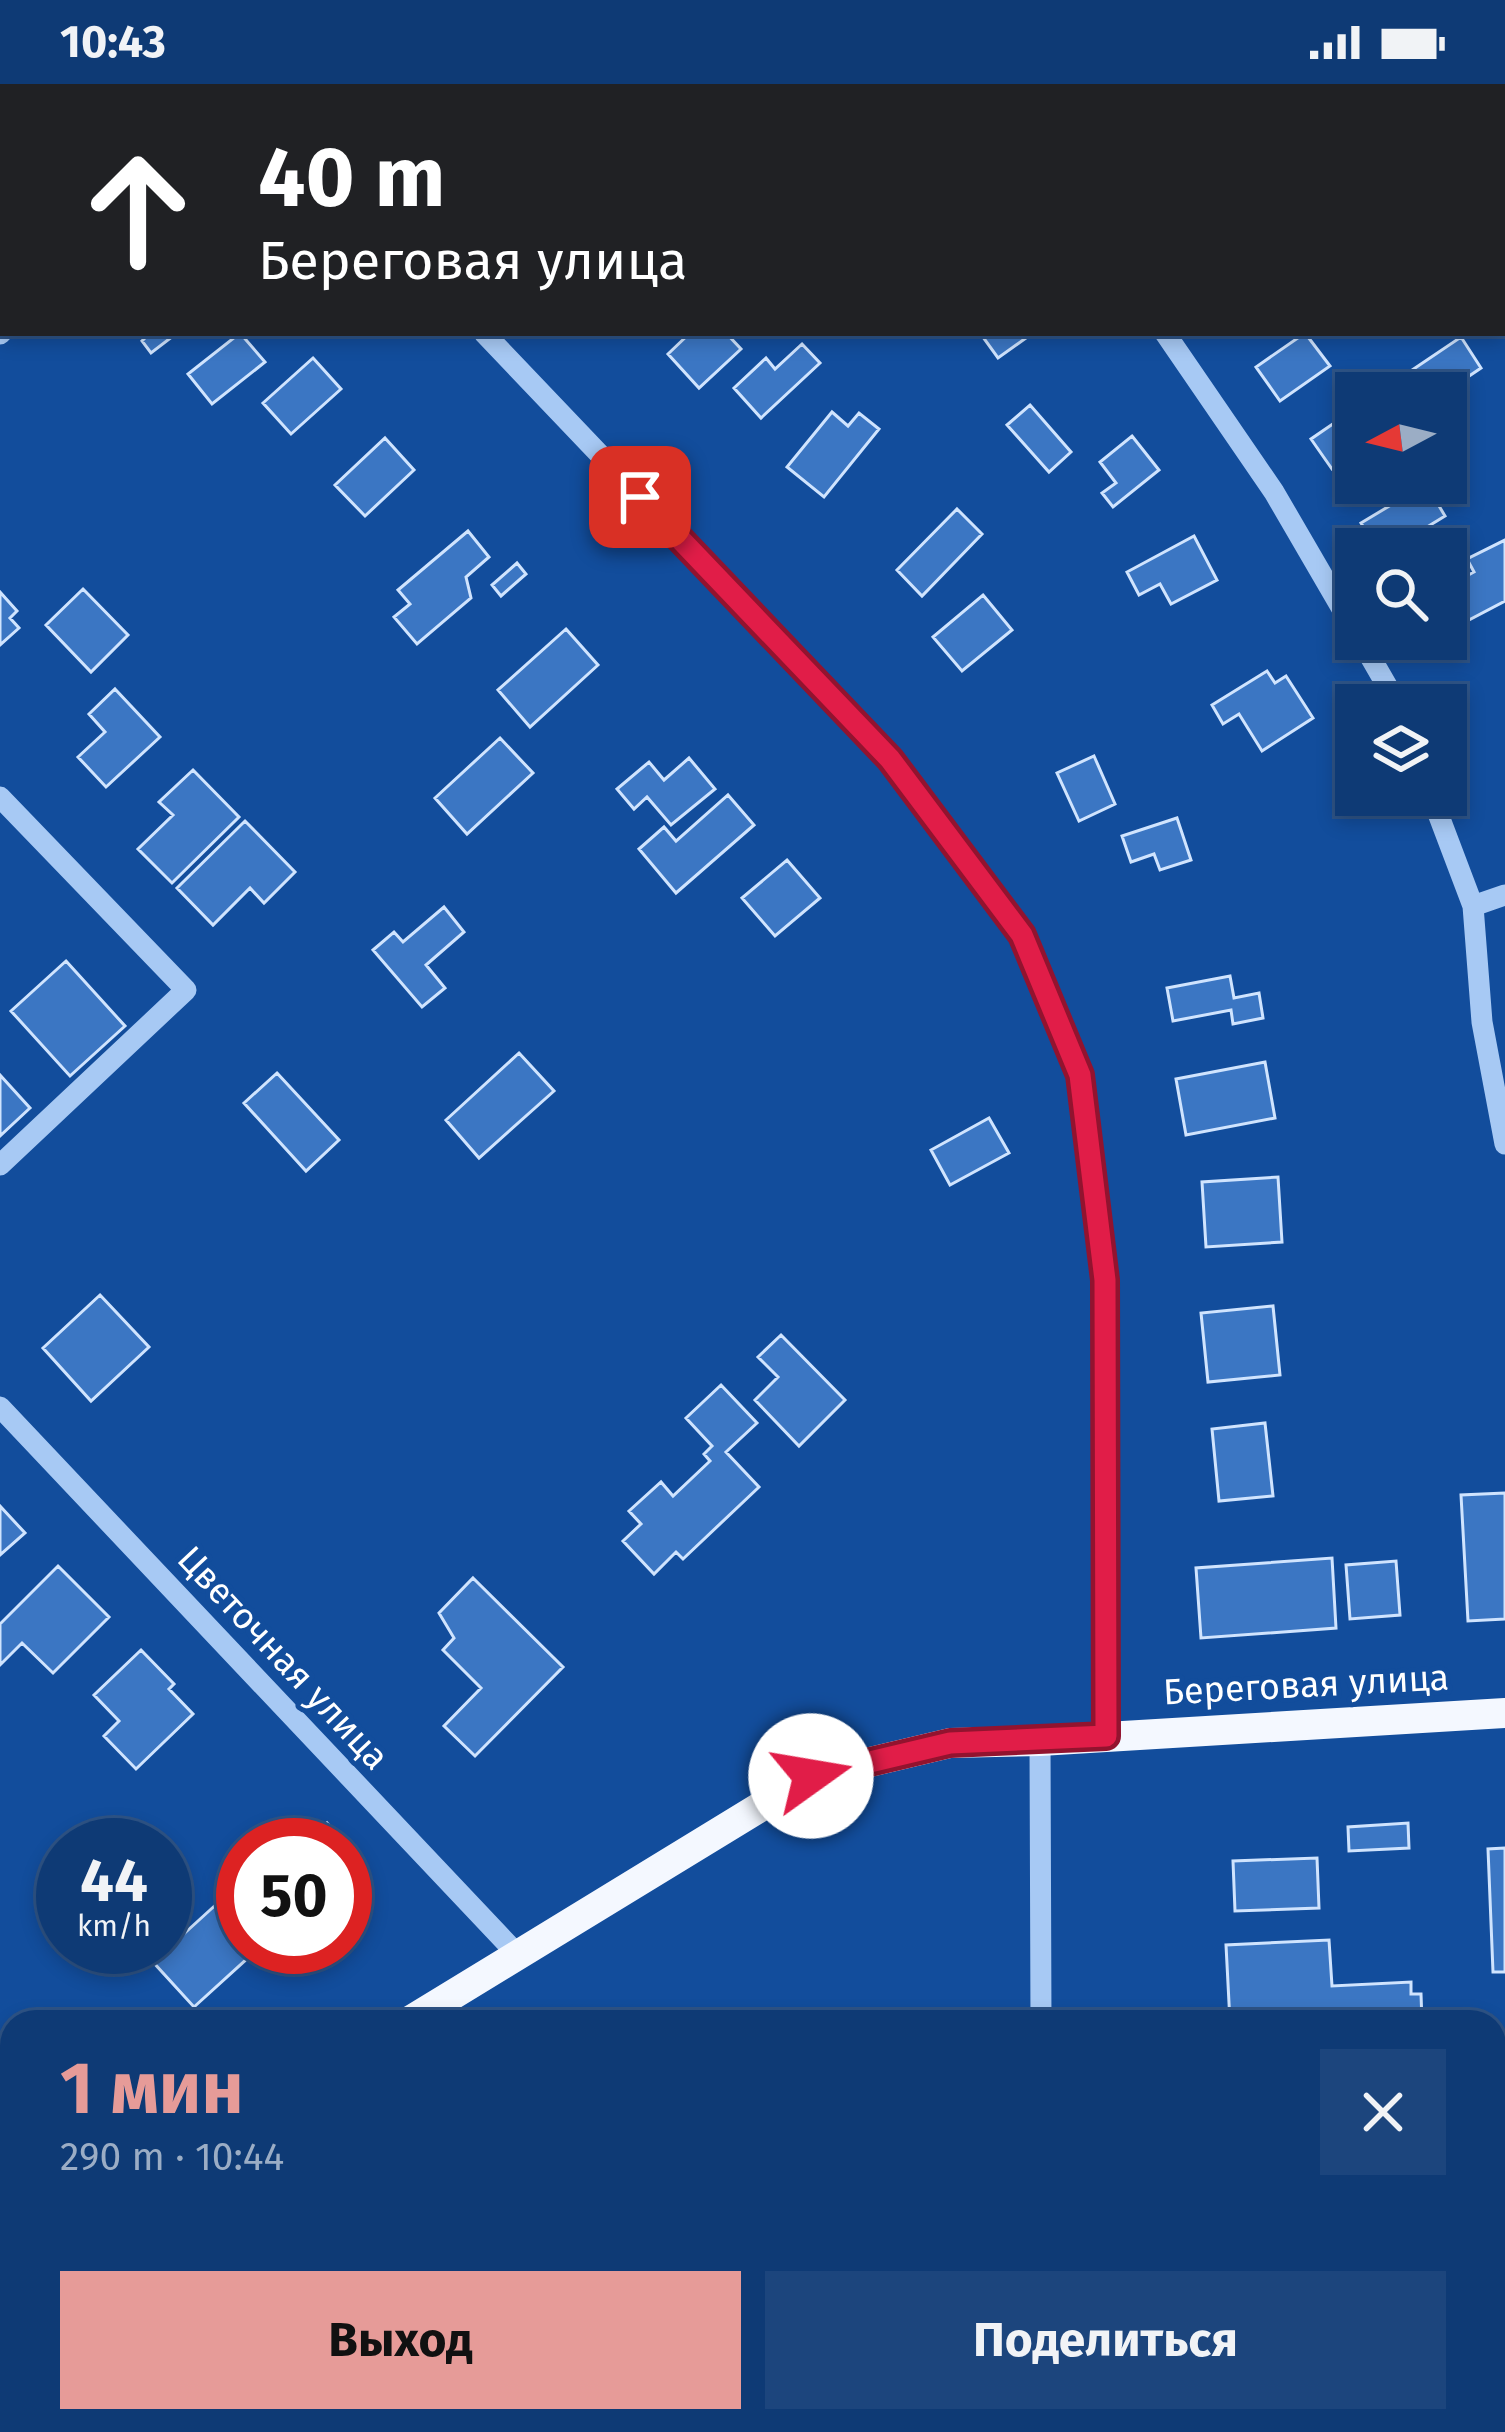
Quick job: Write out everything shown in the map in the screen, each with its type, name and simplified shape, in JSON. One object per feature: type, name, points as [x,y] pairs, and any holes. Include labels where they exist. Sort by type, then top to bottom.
[{"type":"main road","name":"Береговая улица","points":[[427,2010],[811,1776],[950,1743],[1040,1742],[1505,1713]]},
{"type":"street","points":[[487,336],[890,759],[1022,935],[1080,1075],[1105,1280],[1106,1736]]},
{"type":"street","points":[[1167,336],[1274,492],[1335,597]]},
{"type":"street","points":[[0,797],[186,990],[0,1165]]},
{"type":"street","points":[[1440,816],[1473,906],[1483,1022],[1505,1144]]},
{"type":"street","points":[[1473,906],[1505,895]]},
{"type":"street","name":"Цветочная улица","points":[[0,1407],[517,1954]]},
{"type":"street","points":[[1040,1742],[1041,2010]]},
{"type":"building","points":[[147,336],[173,336],[151,353],[142,341]]},
{"type":"building","points":[[236,336],[243,336],[265,362],[212,404],[188,374]]},
{"type":"building","points":[[687,336],[729,336],[741,349],[699,388],[668,354]]},
{"type":"building","points":[[982,336],[1029,336],[998,358]]},
{"type":"building","points":[[1301,336],[1307,336],[1330,366],[1280,401],[1256,367]]},
{"type":"building","points":[[1461,337],[1481,368],[1467,377],[1467,372],[1409,372]]},
{"type":"building","points":[[802,344],[820,363],[761,418],[734,388],[766,358],[775,369]]},
{"type":"building","points":[[313,358],[341,389],[291,434],[263,403]]},
{"type":"building","points":[[1030,405],[1071,452],[1049,472],[1007,425]]},
{"type":"building","points":[[832,412],[848,426],[859,413],[879,429],[824,497],[787,467]]},
{"type":"building","points":[[1335,422],[1335,467],[1332,469],[1311,439]]},
{"type":"building","points":[[1132,436],[1159,470],[1113,507],[1102,493],[1116,483],[1100,462]]},
{"type":"building","points":[[385,438],[414,470],[365,516],[335,485]]},
{"type":"building","points":[[1393,504],[1438,504],[1445,516],[1425,528],[1364,528],[1361,523]]},
{"type":"building","points":[[957,509],[982,534],[922,596],[897,570]]},
{"type":"building","points":[[468,531],[489,557],[466,577],[471,598],[417,644],[394,617],[410,604],[398,590]]},
{"type":"building","points":[[1194,536],[1217,580],[1171,604],[1160,584],[1139,595],[1127,572]]},
{"type":"building","points":[[1505,540],[1505,601],[1467,621],[1467,576],[1474,572],[1467,559]]},
{"type":"building","points":[[517,563],[526,574],[501,596],[492,585]]},
{"type":"building","points":[[83,589],[128,635],[91,672],[46,625]]},
{"type":"building","points":[[0,592],[17,611],[10,618],[19,628],[0,645]]},
{"type":"building","points":[[983,595],[1012,630],[962,671],[933,637]]},
{"type":"building","points":[[566,629],[598,665],[530,727],[498,690]]},
{"type":"building","points":[[1267,671],[1275,683],[1286,676],[1313,718],[1262,751],[1239,714],[1223,724],[1212,705]]},
{"type":"building","points":[[115,689],[160,737],[106,787],[78,757],[105,732],[89,714]]},
{"type":"building","points":[[500,738],[533,773],[467,834],[435,798]]},
{"type":"building","points":[[1094,756],[1115,804],[1079,821],[1057,773]]},
{"type":"building","points":[[689,758],[715,789],[671,825],[647,797],[634,809],[617,789],[649,762],[664,780]]},
{"type":"building","points":[[193,770],[239,817],[172,883],[138,849],[173,815],[159,802]]},
{"type":"building","points":[[728,795],[754,825],[676,893],[639,849],[664,827],[676,841]]},
{"type":"building","points":[[1177,818],[1191,860],[1160,870],[1154,854],[1131,862],[1122,836]]},
{"type":"building","points":[[245,821],[295,872],[264,903],[250,888],[213,925],[177,888]]},
{"type":"building","points":[[787,860],[820,898],[775,936],[742,898]]},
{"type":"building","points":[[444,907],[464,932],[426,965],[445,988],[422,1007],[373,950],[394,932],[403,942]]},
{"type":"building","points":[[66,961],[125,1026],[70,1076],[11,1011]]},
{"type":"building","points":[[1230,976],[1234,998],[1259,993],[1263,1018],[1233,1024],[1231,1010],[1173,1021],[1167,988]]},
{"type":"building","points":[[519,1053],[554,1091],[479,1158],[446,1120]]},
{"type":"building","points":[[1265,1062],[1275,1118],[1186,1135],[1176,1079]]},
{"type":"building","points":[[277,1073],[339,1140],[306,1171],[244,1103]]},
{"type":"building","points":[[0,1075],[30,1108],[0,1136]]},
{"type":"building","points":[[989,1118],[1009,1153],[950,1185],[931,1150]]},
{"type":"building","points":[[1278,1177],[1282,1242],[1206,1247],[1202,1182]]},
{"type":"building","points":[[100,1295],[149,1347],[91,1401],[43,1348]]},
{"type":"building","points":[[1273,1306],[1280,1375],[1208,1382],[1201,1313]]},
{"type":"building","points":[[781,1335],[845,1400],[799,1446],[755,1400],[778,1377],[758,1357]]},
{"type":"building","points":[[721,1385],[757,1423],[726,1452],[759,1487],[683,1559],[676,1552],[654,1574],[623,1541],[641,1524],[629,1511],[661,1482],[673,1496],[710,1461],[704,1454],[712,1446],[686,1418]]},
{"type":"building","points":[[1265,1423],[1273,1496],[1219,1501],[1212,1429]]},
{"type":"building","points":[[1505,1493],[1505,1619],[1468,1621],[1461,1495]]},
{"type":"building","points":[[0,1506],[25,1533],[0,1555]]},
{"type":"building","points":[[1332,1558],[1336,1628],[1201,1638],[1196,1568]]},
{"type":"building","points":[[1396,1561],[1400,1615],[1350,1619],[1346,1565]]},
{"type":"building","points":[[58,1566],[109,1617],[53,1673],[22,1643],[0,1665],[0,1624]]},
{"type":"building","points":[[473,1578],[563,1667],[475,1756],[444,1726],[481,1688],[443,1650],[454,1638],[439,1613]]},
{"type":"building","points":[[141,1650],[174,1684],[169,1689],[193,1714],[136,1769],[104,1736],[119,1721],[94,1695]]},
{"type":"building","points":[[1408,1823],[1409,1848],[1349,1851],[1348,1827]]},
{"type":"building","points":[[1505,1848],[1505,1972],[1493,1972],[1488,1849]]},
{"type":"building","points":[[1317,1858],[1319,1908],[1235,1911],[1233,1861]]},
{"type":"building","points":[[216,1905],[216,1974],[230,1974],[194,2007],[164,1974],[192,1974],[192,1926]]},
{"type":"building","points":[[1329,1940],[1332,1986],[1411,1982],[1411,1994],[1421,1994],[1422,2010],[1229,2010],[1226,1945]]},
{"type":"route","points":[[640,497],[890,759],[1022,935],[1080,1075],[1105,1280],[1106,1736],[950,1743],[811,1776]]}]
